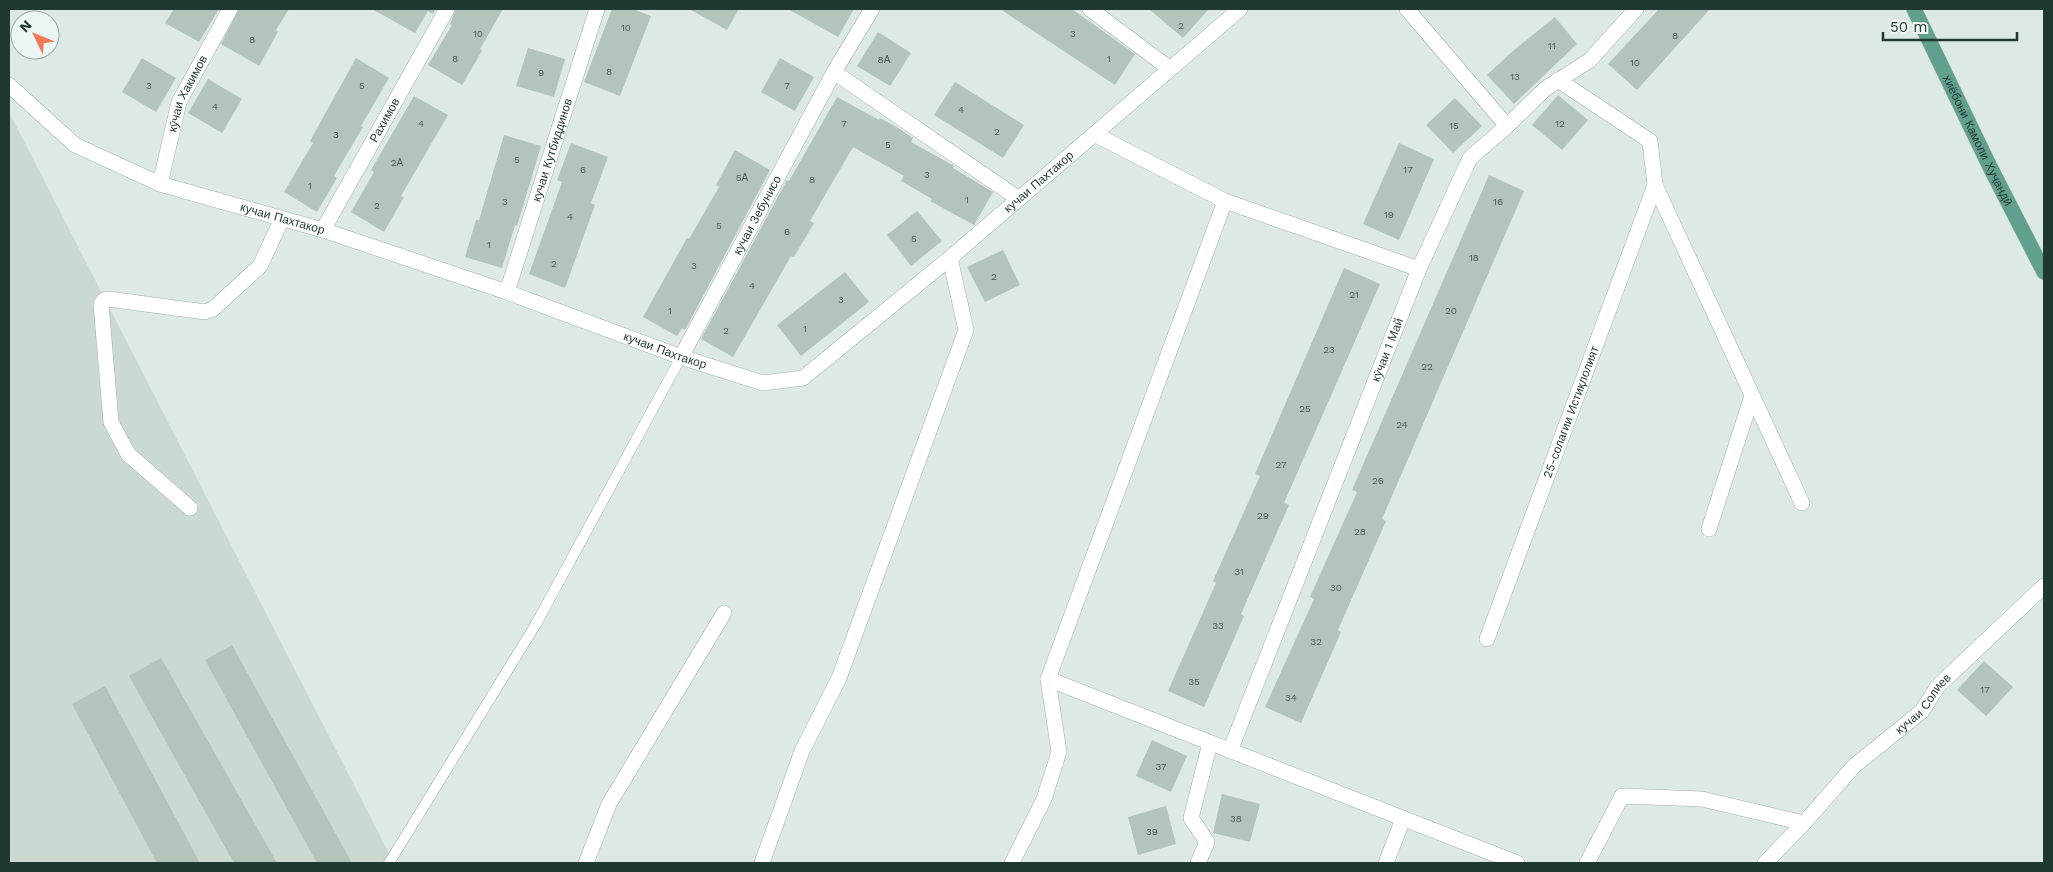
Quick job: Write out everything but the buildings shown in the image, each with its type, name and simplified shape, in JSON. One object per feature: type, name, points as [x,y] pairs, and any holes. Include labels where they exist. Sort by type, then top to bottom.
[{"type":"main road","name":"хиёбони Камоли Хуҷандӣ","points":[[1914,9],[1990,167],[2044,272]]},
{"type":"street","name":"кӯчаи Хакимов","points":[[160,184],[179,102],[230,9]]},
{"type":"street","name":"Рахимов","points":[[323,230],[447,9]]},
{"type":"street","name":"кучаи Кутбиддинов","points":[[507,292],[597,9]]},
{"type":"street","name":"кучаи Зебунисо","points":[[681,357],[834,72],[872,9]]},
{"type":"street","points":[[1090,9],[1170,68]]},
{"type":"street","name":"кучаи Пахтакор","points":[[9,85],[75,145],[160,184],[323,230],[507,292],[681,357],[763,383],[803,378],[950,258],[1240,9]]},
{"type":"street","points":[[1407,9],[1507,126]]},
{"type":"street","name":"кӯчаи 1 Май","points":[[1230,751],[1419,269],[1470,158],[1507,126],[1545,89],[1590,60],[1636,9]]},
{"type":"street","points":[[834,72],[1019,198]]},
{"type":"street","name":"25-солагии Истиқлолият","points":[[1558,80],[1650,141],[1656,185],[1802,503]]},
{"type":"street","points":[[1094,134],[1225,202],[1419,269]]},
{"type":"street","name":"25-солагии Истиқлолият","points":[[1488,639],[1656,185]]},
{"type":"street","points":[[1012,863],[1044,799],[1060,752],[1048,679],[1225,202]]},
{"type":"street","points":[[190,508],[128,454],[111,422],[101,304],[104,300],[108,299],[205,312],[213,309],[260,266],[282,219]]},
{"type":"street","points":[[762,863],[802,751],[839,678],[966,330],[950,258]]},
{"type":"street","points":[[1709,529],[1752,396]]},
{"type":"street","name":"кучаи Солиев","points":[[1765,863],[1804,823],[1854,766],[1922,711],[1938,686],[2044,586]]},
{"type":"street","points":[[586,863],[609,804],[724,613]]},
{"type":"street","points":[[1048,679],[1517,863]]},
{"type":"street","points":[[1198,863],[1207,842],[1191,818],[1210,743]]},
{"type":"street","points":[[1587,863],[1622,796],[1702,799],[1804,823]]},
{"type":"street","points":[[1386,863],[1403,819]]},
{"type":"lane","points":[[389,863],[536,624],[681,357]]},
{"type":"shaded area","points":[[9,112],[394,863],[9,863]]}]
